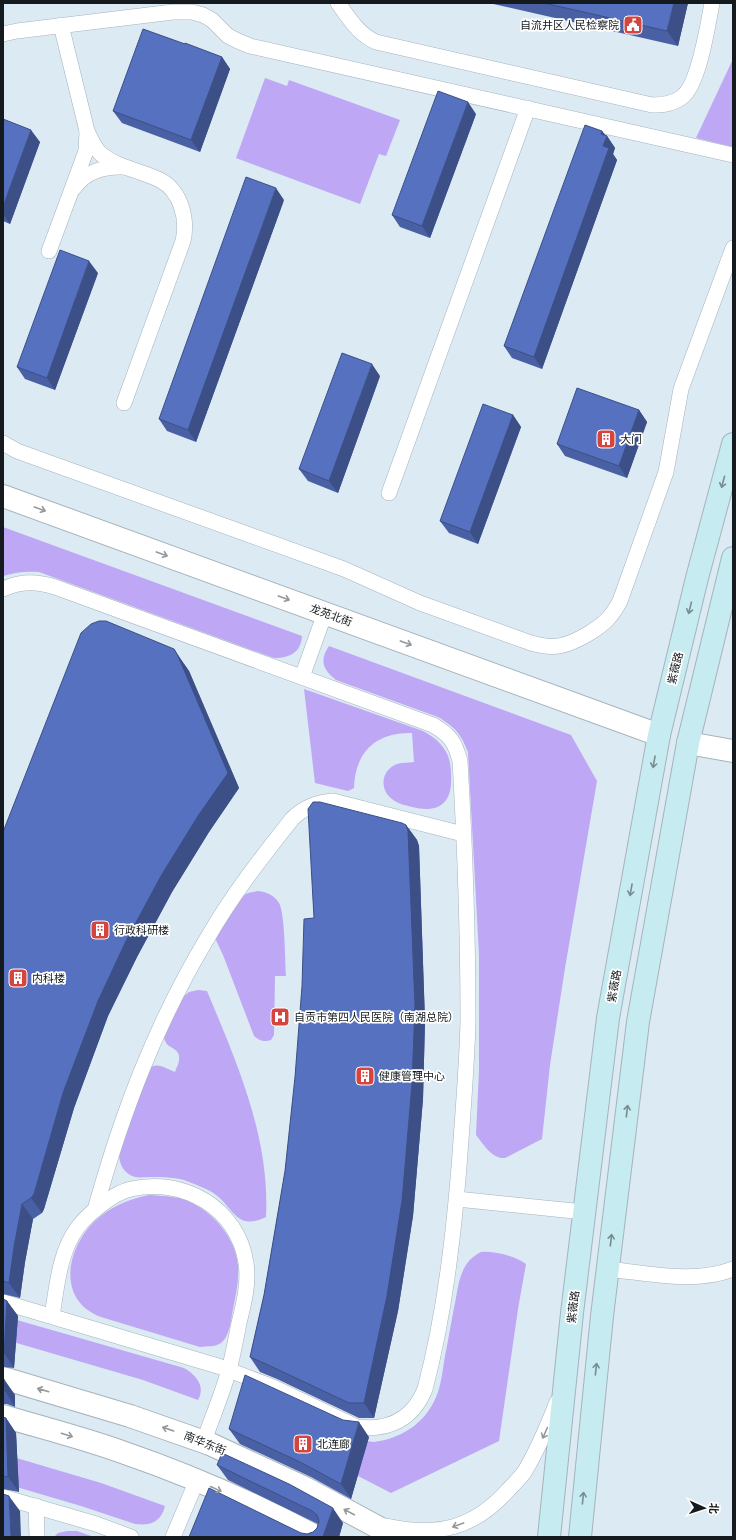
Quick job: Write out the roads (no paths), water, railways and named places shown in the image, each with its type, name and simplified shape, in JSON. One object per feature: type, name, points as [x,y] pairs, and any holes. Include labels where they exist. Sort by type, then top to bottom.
[{"type":"main road","name":"紫薇路","points":[[549,1537],[564,1384],[608,1018],[659,735],[697,578],[733,444]]},
{"type":"main road","points":[[580,1537],[608,1269],[638,1022],[688,743],[733,558]]},
{"type":"street","name":"龙苑北街","points":[[3,496],[659,735]]},
{"type":"street","points":[[688,743],[733,751]]},
{"type":"street","name":"南华东街","points":[[3,1378],[130,1416],[204,1441],[305,1488],[396,1537]]},
{"type":"street","points":[[3,1416],[122,1451],[197,1480],[291,1523],[317,1537]]},
{"type":"lane","points":[[338,3],[359,31],[376,42],[645,103],[663,105],[683,97],[694,80],[712,3]]},
{"type":"lane","points":[[3,34],[62,25],[173,12],[192,12],[212,20],[233,39],[250,46],[733,155]]},
{"type":"lane","points":[[62,25],[87,131],[92,142],[100,153],[110,160],[126,168],[159,180],[168,186],[180,203],[185,222],[183,241],[124,403]]},
{"type":"lane","points":[[389,493],[528,108]]},
{"type":"lane","points":[[49,251],[86,151],[87,131]]},
{"type":"lane","points":[[714,150],[733,164]]},
{"type":"lane","points":[[69,196],[77,184],[92,173],[108,168],[126,168]]},
{"type":"lane","points":[[3,444],[17,451],[344,569],[420,603],[532,643],[549,647],[566,645],[600,627],[608,620],[620,601],[666,472],[681,389],[733,248]]},
{"type":"lane","points":[[3,589],[22,583],[34,582],[45,584],[433,725],[444,731],[451,738],[457,748],[460,761],[468,1022],[457,1199],[452,1246],[429,1375],[421,1400],[404,1418],[392,1425],[379,1428],[368,1429],[357,1427],[280,1390],[229,1370],[3,1302]]},
{"type":"lane","points":[[302,677],[325,613]]},
{"type":"lane","points":[[95,1210],[122,1118],[145,1059],[168,1009],[208,936],[235,896],[292,819],[300,811],[309,806],[322,802],[333,801],[463,834]]},
{"type":"lane","points":[[52,1316],[62,1262],[67,1246],[77,1228],[88,1215],[116,1195],[129,1189],[146,1186],[177,1188],[202,1198],[225,1218],[235,1231],[242,1246],[246,1262],[247,1277],[245,1295],[229,1370],[204,1441]]},
{"type":"lane","points":[[457,1199],[584,1212]]},
{"type":"lane","points":[[608,1269],[685,1277],[725,1272],[733,1269]]},
{"type":"lane","points":[[370,1523],[407,1531],[433,1531],[454,1526],[479,1516],[500,1499],[525,1472],[545,1434],[564,1384]]},
{"type":"lane","points":[[173,1537],[197,1480]]},
{"type":"lane","points":[[3,1497],[90,1522],[132,1537]]},
{"type":"lane","points":[[36,1506],[37,1537]]},
{"type":"place","name":"自流井区人民检察院","points":[[633,25]]},
{"type":"place","name":"大门","points":[[606,439]]},
{"type":"place","name":"行政科研楼","points":[[100,930]]},
{"type":"place","name":"内科楼","points":[[18,978]]},
{"type":"place","name":"自贡市第四人民医院（南湖总院）","points":[[280,1017]]},
{"type":"place","name":"健康管理中心","points":[[365,1076]]},
{"type":"place","name":"北连廊","points":[[303,1444]]}]
